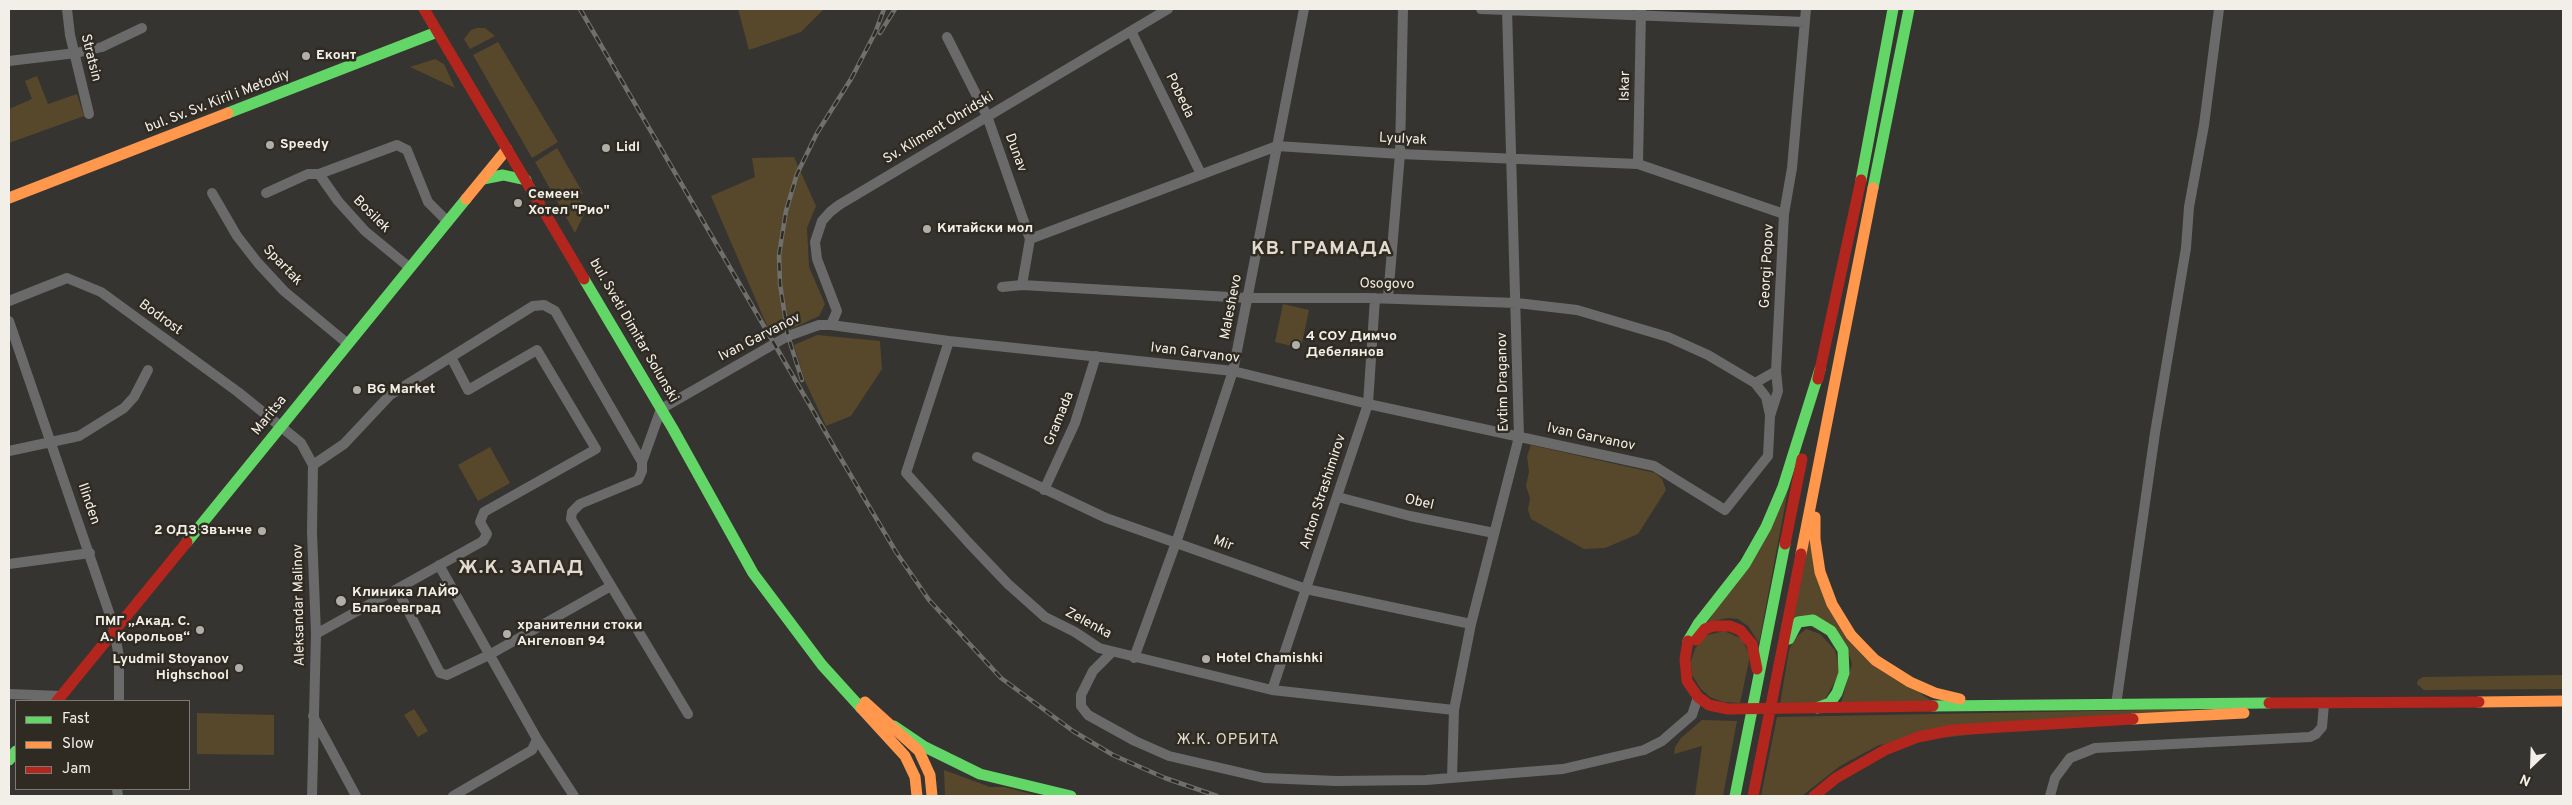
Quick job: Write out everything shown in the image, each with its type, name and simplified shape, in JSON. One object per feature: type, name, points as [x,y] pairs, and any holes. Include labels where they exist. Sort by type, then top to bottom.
[{"type":"main road","name":"bul. Sveti Dimitar Solunski","points":[[424,9],[661,409],[753,573],[822,665],[905,756],[915,777],[917,796]]},
{"type":"main road","points":[[1735,796],[1820,369],[1866,156],[1893,9]]},
{"type":"main road","points":[[1752,796],[1909,9]]},
{"type":"main road","name":"bul. Sv. Sv. Kiril i Metodiy","points":[[9,198],[437,32]]},
{"type":"main road","name":"Maritsa","points":[[59,699],[507,149]]},
{"type":"main road","points":[[483,178],[503,174],[526,180]]},
{"type":"main road","points":[[1820,369],[1786,480],[1766,527],[1745,564],[1687,643],[1685,659],[1687,681],[1698,697],[1716,707],[1728,709],[1806,710],[1992,705],[2563,701]]},
{"type":"main road","points":[[1836,372],[1815,529],[1820,572],[1832,604],[1844,625],[1858,643],[1875,660],[1898,675],[1935,693],[1992,705]]},
{"type":"main road","points":[[1776,676],[1792,631],[1798,622],[1813,620],[1832,631],[1843,650],[1845,666],[1843,680],[1830,702],[1821,707],[1806,710]]},
{"type":"main road","points":[[1685,659],[1705,629],[1720,624],[1730,626],[1747,636],[1754,652],[1759,676]]},
{"type":"main road","name":"bul. Sveti Dimitar Solunski","points":[[822,665],[894,726],[924,759],[930,775],[932,796]]},
{"type":"main road","points":[[1814,796],[1836,778],[1885,750],[1918,737],[1953,730],[2225,715],[2290,704]]},
{"type":"main road","points":[[894,726],[925,747],[980,774],[1071,796]]},
{"type":"street","name":"Stratsin","points":[[67,9],[70,35],[90,114]]},
{"type":"street","name":"Sv. Kliment Ohridski","points":[[831,325],[837,311],[815,242],[822,221],[838,205],[1168,9]]},
{"type":"street","name":"Maleshevo","points":[[1134,658],[1176,542],[1233,371],[1304,9]]},
{"type":"street","points":[[1388,298],[1400,154],[1404,9]]},
{"type":"street","points":[[1481,9],[1641,12],[1805,22]]},
{"type":"street","name":"Evtim Draganov","points":[[1452,778],[1454,710],[1471,624],[1519,437],[1517,303],[1507,9]]},
{"type":"street","name":"Georgi Popov","points":[[1726,510],[1768,456],[1770,416],[1778,391],[1776,371],[1784,214],[1792,168],[1806,9]]},
{"type":"street","points":[[2116,705],[2155,433],[2186,248],[2190,207],[2204,126],[2219,9]]},
{"type":"street","name":"Iskar","points":[[1638,164],[1641,12]]},
{"type":"street","points":[[9,60],[76,53],[114,43],[142,28]]},
{"type":"street","name":"Pobeda","points":[[1131,31],[1201,174]]},
{"type":"street","name":"Dunav","points":[[947,37],[987,116],[1030,239],[1022,285]]},
{"type":"street","points":[[266,194],[308,174],[319,174],[393,145],[401,145],[407,150],[428,202],[448,222]]},
{"type":"street","name":"Lyulyak","points":[[1030,239],[1277,146],[1400,154],[1512,157],[1638,164],[1784,214]]},
{"type":"street","name":"Bosilek","points":[[319,174],[338,201],[365,231],[410,268]]},
{"type":"street","name":"Spartak","points":[[212,193],[237,236],[258,263],[284,291],[348,344]]},
{"type":"street","name":"Bodrost","points":[[9,301],[67,278],[101,292],[238,392],[281,426]]},
{"type":"street","name":"Osogovo","points":[[1002,286],[1022,285],[1248,298],[1388,298],[1517,303],[1577,310],[1668,337],[1708,356],[1755,384]]},
{"type":"street","name":"Anton Strashimirov","points":[[1272,690],[1368,404],[1375,298]]},
{"type":"street","points":[[281,426],[300,443],[314,465],[344,444],[390,395],[533,306],[544,305],[555,311],[642,462]]},
{"type":"street","name":"Ilinden","points":[[9,321],[12,341],[51,441],[90,553],[114,631],[119,657],[119,700]]},
{"type":"street","name":"Ivan Garvanov","points":[[661,409],[788,336],[819,325],[831,325],[949,341],[1233,371],[1368,404],[1654,466],[1726,510]]},
{"type":"street","name":"Zelenka","points":[[949,341],[906,473],[968,542],[1042,615],[1099,648],[1272,690],[1454,710]]},
{"type":"street","points":[[316,634],[486,538],[487,534],[480,522],[484,512],[596,449],[537,350],[468,390],[451,357]]},
{"type":"street","name":"Gramada","points":[[1044,490],[1075,423],[1096,356]]},
{"type":"street","points":[[9,451],[78,436],[124,408],[134,397],[148,370]]},
{"type":"street","points":[[1770,416],[1766,397],[1755,384],[1776,371]]},
{"type":"street","points":[[661,409],[642,462],[642,471],[638,480],[580,504],[572,512],[571,519],[688,714]]},
{"type":"street","name":"Mir","points":[[977,457],[1106,518],[1306,589],[1471,624]]},
{"type":"street","name":"Aleksandar Malinov","points":[[312,796],[312,715],[316,634],[312,532],[314,465]]},
{"type":"street","name":"Obel","points":[[1338,497],[1410,516],[1494,534]]},
{"type":"street","points":[[9,564],[90,553]]},
{"type":"street","points":[[439,565],[537,739],[574,796]]},
{"type":"street","points":[[396,589],[440,673],[446,675],[489,655],[611,586]]},
{"type":"street","points":[[1112,652],[1096,666],[1085,684],[1081,695],[1081,706],[1088,715],[1104,725],[1170,756],[1264,778],[1344,781],[1452,778],[1563,769],[1644,750],[1662,741],[1692,715],[1698,697]]},
{"type":"street","points":[[9,694],[59,699]]},
{"type":"street","points":[[2050,796],[2055,778],[2070,758],[2095,748],[2310,737],[2316,734],[2322,727],[2324,704]]},
{"type":"street","points":[[312,715],[356,796]]},
{"type":"street","points":[[453,796],[532,750],[537,739]]},
{"type":"shaded area","points":[[738,9],[824,9],[801,32],[749,50]]},
{"type":"shaded area","points":[[485,28],[495,36],[470,49],[464,39],[471,30]]},
{"type":"shaded area","points":[[498,42],[558,142],[532,158],[473,55]]},
{"type":"shaded area","points":[[435,59],[444,64],[455,88],[410,67]]},
{"type":"shaded area","points":[[37,76],[48,104],[77,94],[84,116],[9,143],[9,109],[32,99],[25,81]]},
{"type":"shaded area","points":[[557,148],[583,193],[578,197],[586,210],[575,233],[535,162]]},
{"type":"shaded area","points":[[794,157],[816,206],[807,228],[809,267],[825,304],[819,316],[791,329],[789,317],[768,328],[711,196],[755,177],[752,158]]},
{"type":"shaded area","points":[[1283,304],[1309,310],[1301,348],[1275,342]]},
{"type":"shaded area","points":[[817,335],[880,341],[882,369],[851,416],[826,426],[805,381],[794,345]]},
{"type":"shaded area","points":[[1531,445],[1655,473],[1662,479],[1666,490],[1638,534],[1605,548],[1584,549],[1531,519],[1528,510],[1530,498],[1526,486],[1529,472],[1527,456]]},
{"type":"shaded area","points":[[490,447],[510,483],[478,501],[458,465]]},
{"type":"shaded area","points":[[1788,490],[1759,643],[1748,626],[1738,619],[1728,618],[1708,622]]},
{"type":"shaded area","points":[[1808,535],[1829,610],[1924,696],[1934,702],[1841,703],[1852,664],[1846,645],[1793,617]]},
{"type":"shaded area","points":[[1806,629],[1820,634],[1835,650],[1840,672],[1823,703],[1780,704],[1789,650],[1795,638]]},
{"type":"shaded area","points":[[1724,631],[1742,639],[1750,656],[1740,703],[1723,702],[1710,697],[1701,689],[1692,675],[1691,661],[1695,649],[1704,636]]},
{"type":"shaded area","points":[[2563,675],[2563,689],[2424,690],[2417,684],[2418,680],[2423,677]]},
{"type":"shaded area","points":[[414,709],[428,731],[418,737],[404,715]]},
{"type":"shaded area","points":[[2197,709],[1879,745],[1840,766],[1802,796],[1761,796],[1777,717]]},
{"type":"shaded area","points":[[197,713],[274,715],[274,755],[197,754]]},
{"type":"shaded area","points":[[1702,720],[1737,721],[1723,796],[1695,796],[1702,746],[1674,754],[1675,747],[1681,738]]},
{"type":"shaded area","points":[[944,770],[990,787],[1004,787],[1039,796],[945,796]]},
{"type":"railway","points":[[580,9],[896,552],[929,600],[1001,678],[1073,731],[1113,755],[1165,778],[1217,796]]},
{"type":"railway","points":[[802,380],[788,336],[780,284],[779,255],[786,211],[797,174],[817,133],[851,79],[875,33],[884,9]]},
{"type":"railway","points":[[880,33],[895,9]]},
{"type":"traffic: fast","points":[[1861,180],[1893,9]]},
{"type":"traffic: fast","points":[[1873,188],[1909,9]]},
{"type":"traffic: fast","points":[[228,113],[437,32]]},
{"type":"traffic: fast","points":[[483,179],[503,175],[526,180]]},
{"type":"traffic: fast","points":[[187,542],[466,199]]},
{"type":"traffic: fast","points":[[584,279],[673,429],[753,573],[822,665],[861,708]]},
{"type":"traffic: fast","points":[[1688,641],[1698,624],[1745,564],[1766,527],[1783,487],[1820,369]]},
{"type":"traffic: fast","points":[[1735,796],[1785,544]]},
{"type":"traffic: fast","points":[[1789,639],[1798,622],[1813,620],[1831,631],[1843,650],[1844,673],[1837,693],[1830,703],[1817,708]]},
{"type":"traffic: fast","points":[[1933,706],[2269,703]]},
{"type":"traffic: fast","points":[[894,726],[925,747],[980,774],[1071,796]]},
{"type":"traffic: fast","points":[[9,760],[15,752]]},
{"type":"traffic: slow","points":[[9,198],[228,113]]},
{"type":"traffic: slow","points":[[466,199],[507,149]]},
{"type":"traffic: slow","points":[[1801,554],[1873,188]]},
{"type":"traffic: slow","points":[[1815,517],[1815,539],[1820,572],[1832,604],[1851,635],[1875,660],[1910,682],[1935,693],[1960,699]]},
{"type":"traffic: slow","points":[[2479,702],[2563,701]]},
{"type":"traffic: slow","points":[[865,702],[919,751],[930,775],[932,796]]},
{"type":"traffic: slow","points":[[861,708],[905,756],[915,777],[917,796]]},
{"type":"traffic: slow","points":[[2133,719],[2244,713]]},
{"type":"traffic: jam","points":[[424,9],[584,279]]},
{"type":"traffic: jam","points":[[1818,379],[1861,180]]},
{"type":"traffic: jam","points":[[1785,544],[1802,459]]},
{"type":"traffic: jam","points":[[58,700],[187,542]]},
{"type":"traffic: jam","points":[[1753,796],[1801,554]]},
{"type":"traffic: jam","points":[[1696,640],[1705,629],[1713,626],[1730,626],[1740,630],[1752,644],[1757,669]]},
{"type":"traffic: jam","points":[[1688,641],[1685,659],[1687,681],[1698,697],[1709,705],[1728,709],[1933,706]]},
{"type":"traffic: jam","points":[[2269,703],[2479,702]]},
{"type":"traffic: jam","points":[[1814,796],[1836,778],[1885,750],[1918,737],[1953,730],[2133,719]]},
{"type":"place","name":"Еконт","points":[[306,56]]},
{"type":"place","name":"Speedy","points":[[270,145]]},
{"type":"place","name":"Lidl","points":[[606,148]]},
{"type":"place","name":"Семеен Хотел \"Рио\"","points":[[518,203]]},
{"type":"place","name":"Китайски мол","points":[[927,229]]},
{"type":"place","name":"4 СОУ Димчо Дебелянов","points":[[1296,345]]},
{"type":"place","name":"BG Market","points":[[357,390]]},
{"type":"place","name":"2 ОДЗ Звънче","points":[[262,531]]},
{"type":"place","name":"Клиника ЛАЙФ Благоевград","points":[[341,601]]},
{"type":"place","name":"ПМГ „Акад. С. А. Корольов“","points":[[200,630]]},
{"type":"place","name":"хранителни стоки Ангеловп 94","points":[[507,634]]},
{"type":"place","name":"Hotel Chamishki","points":[[1206,659]]},
{"type":"place","name":"Lyudmil Stoyanov Highschool","points":[[239,668]]},
{"type":"district","name":"КВ. ГРАМАДА","points":[[1322,250]]},
{"type":"district","name":"Ж.К. ЗАПАД","points":[[521,569]]},
{"type":"district","name":"Ж.К. ОРБИТА","points":[[1228,741]]}]
